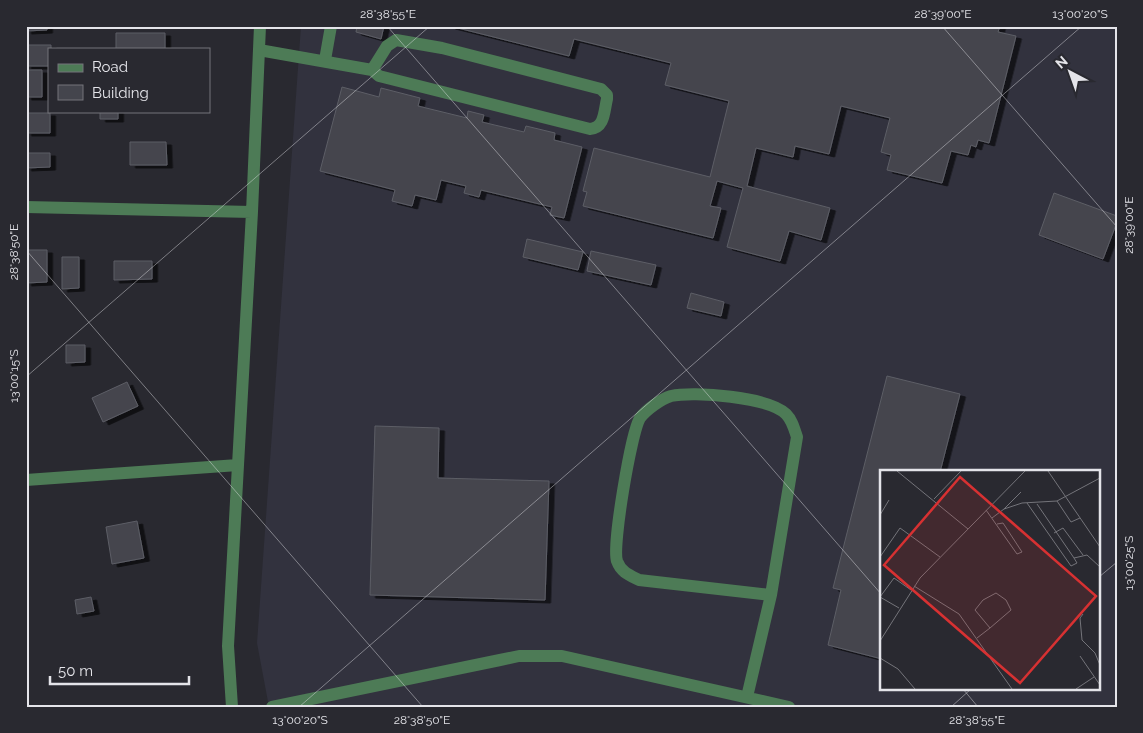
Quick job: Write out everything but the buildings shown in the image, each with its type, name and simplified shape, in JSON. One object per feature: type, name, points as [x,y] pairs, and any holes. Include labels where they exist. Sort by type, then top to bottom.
[{"type":"street","points":[[232,707],[228,646],[252,212],[260,26]]},
{"type":"street","points":[[325,60],[331,26]]},
{"type":"street","points":[[259,50],[325,60],[372,70],[379,76],[590,129],[595,129],[602,122],[607,99],[607,95],[601,89],[442,48],[396,40],[387,46],[372,70]]},
{"type":"street","points":[[26,207],[252,212]]},
{"type":"street","points":[[747,696],[771,595],[797,437],[794,425],[785,413],[770,404],[731,395],[671,396],[655,405],[640,418],[634,434],[621,494],[616,559],[624,573],[639,580],[771,595]]},
{"type":"street","points":[[26,480],[238,465]]},
{"type":"street","points":[[272,707],[500,660],[540,655],[562,656],[747,696],[789,707]]},
{"type":"shaded area","points":[[301,26],[1117,26],[1117,707],[269,707],[257,643]]}]
